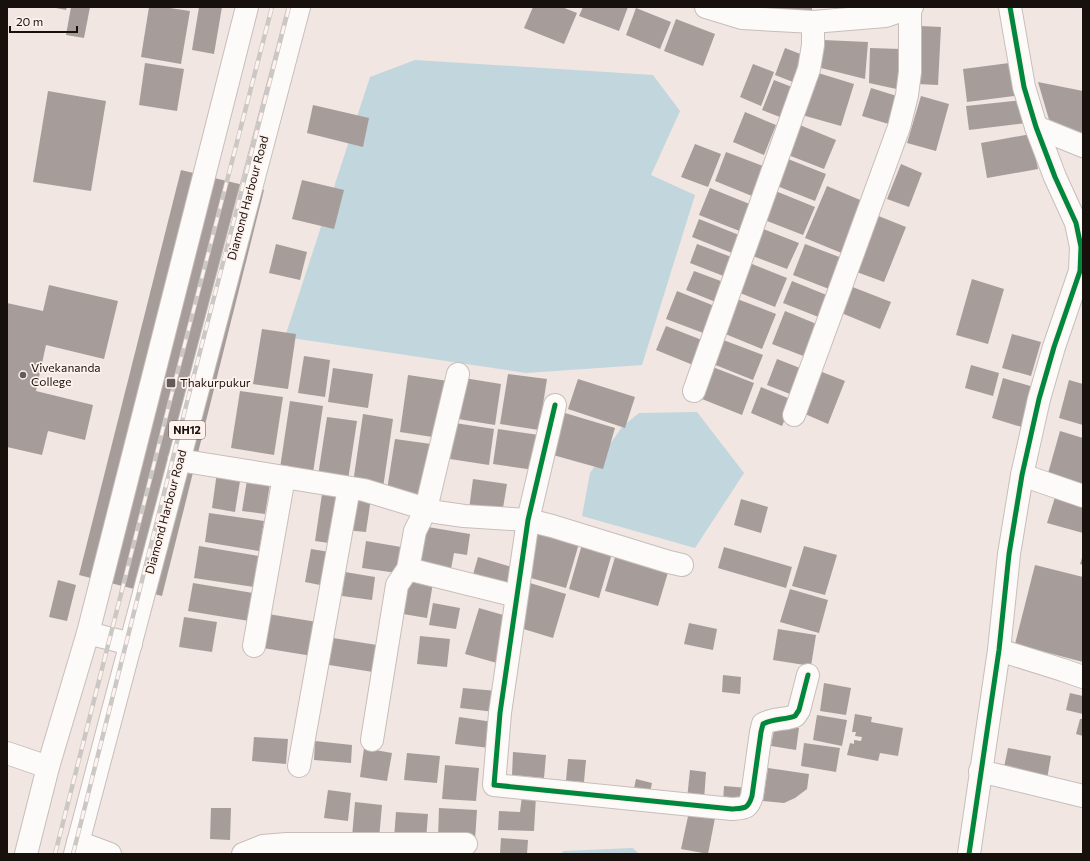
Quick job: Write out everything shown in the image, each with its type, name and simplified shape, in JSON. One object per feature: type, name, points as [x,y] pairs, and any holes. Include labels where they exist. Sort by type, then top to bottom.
[{"type":"main road","points":[[26,854],[48,766],[88,633],[247,7]]},
{"type":"main road","name":"Diamond Harbour Road","points":[[77,848],[299,7]]},
{"type":"main road","points":[[706,7],[742,18],[813,22],[885,16],[911,7],[910,72],[907,95],[899,127],[794,415]]},
{"type":"main road","points":[[969,854],[999,650],[1009,554],[1022,475],[1050,362],[1076,302],[1080,271],[1081,247],[1076,223],[1055,177],[1036,127],[1024,87],[1010,7]]},
{"type":"main road","points":[[694,391],[809,69],[813,45],[813,22]]},
{"type":"main road","points":[[1036,127],[1083,146]]},
{"type":"main road","points":[[372,740],[397,586],[408,569],[415,531],[426,509],[458,374]]},
{"type":"main road","points":[[554,405],[528,520],[500,713],[494,785],[732,809],[744,808],[750,804],[752,796],[763,724],[769,720],[787,719],[795,716],[799,710],[808,675]]},
{"type":"main road","points":[[179,460],[364,490],[426,509],[464,516],[528,520],[682,565]]},
{"type":"main road","points":[[1022,475],[1083,496]]},
{"type":"main road","points":[[254,646],[284,477]]},
{"type":"main road","points":[[299,766],[349,488]]},
{"type":"main road","points":[[408,569],[516,596]]},
{"type":"main road","points":[[88,633],[131,644]]},
{"type":"main road","points":[[999,650],[1083,677]]},
{"type":"main road","points":[[7,753],[48,766]]},
{"type":"main road","points":[[980,771],[1083,796]]},
{"type":"main road","points":[[242,854],[263,846],[287,844],[466,844]]},
{"type":"main road","points":[[77,848],[110,854]]},
{"type":"water","points":[[415,60],[653,75],[680,111],[651,175],[695,195],[642,365],[526,373],[285,337],[370,77]]},
{"type":"water","points":[[697,412],[744,473],[695,548],[582,516],[590,473],[622,427],[639,413]]},
{"type":"water","points":[[633,848],[639,854],[561,854],[563,851]]},
{"type":"building","points":[[51,7],[67,7],[66,10]]},
{"type":"building","points":[[71,7],[90,7],[84,38],[66,35]]},
{"type":"building","points":[[149,7],[163,7],[190,11],[181,64],[141,57]]},
{"type":"building","points":[[199,7],[222,7],[214,54],[192,50]]},
{"type":"building","points":[[533,7],[562,7],[577,13],[564,44],[524,28]]},
{"type":"building","points":[[583,7],[628,7],[619,31],[579,16]]},
{"type":"building","points":[[780,7],[812,7],[812,12],[780,10]]},
{"type":"building","points":[[865,7],[865,10],[841,8]]},
{"type":"building","points":[[636,8],[671,22],[660,49],[626,35]]},
{"type":"building","points":[[676,19],[715,34],[703,66],[664,51]]},
{"type":"building","points":[[921,26],[941,27],[938,85],[917,84]]},
{"type":"building","points":[[823,40],[868,42],[865,79],[817,67]]},
{"type":"building","points":[[785,48],[808,57],[798,84],[775,75]]},
{"type":"building","points":[[870,48],[901,49],[901,90],[869,83]]},
{"type":"building","points":[[1017,62],[1021,95],[967,102],[963,69]]},
{"type":"building","points":[[145,63],[184,69],[177,111],[139,105]]},
{"type":"building","points":[[753,64],[774,72],[761,106],[740,97]]},
{"type":"building","points":[[815,72],[854,84],[841,126],[802,115]]},
{"type":"building","points":[[774,80],[797,89],[785,119],[762,110]]},
{"type":"building","points":[[1038,82],[1083,91],[1083,129],[1081,134],[1050,123]]},
{"type":"building","points":[[871,88],[900,97],[892,125],[862,116]]},
{"type":"building","points":[[48,91],[106,101],[91,191],[33,182]]},
{"type":"building","points":[[921,96],[949,104],[936,151],[907,143]]},
{"type":"building","points":[[1024,100],[1027,123],[969,130],[966,106]]},
{"type":"building","points":[[313,105],[369,118],[363,147],[307,133]]},
{"type":"building","points":[[745,112],[776,125],[764,155],[733,142]]},
{"type":"building","points":[[795,123],[836,140],[824,169],[783,153]]},
{"type":"building","points":[[1031,134],[1038,169],[987,178],[981,143]]},
{"type":"building","points":[[695,144],[721,154],[708,187],[681,177]]},
{"type":"building","points":[[726,152],[763,166],[752,196],[715,181]]},
{"type":"building","points":[[783,157],[826,174],[815,201],[772,184]]},
{"type":"building","points":[[901,164],[922,173],[909,207],[887,199]]},
{"type":"building","name":"Thakurpukur","points":[[181,170],[264,190],[162,596],[79,575]]},
{"type":"building","points":[[302,180],[344,190],[334,229],[292,219]]},
{"type":"building","points":[[827,186],[865,202],[844,254],[805,238]]},
{"type":"building","points":[[710,188],[752,205],[742,232],[699,215]]},
{"type":"building","points":[[773,190],[815,207],[803,235],[762,219]]},
{"type":"building","points":[[876,215],[906,227],[884,282],[854,271]]},
{"type":"building","points":[[699,219],[739,235],[732,253],[692,237]]},
{"type":"building","points":[[761,228],[799,243],[787,269],[750,255]]},
{"type":"building","points":[[276,244],[307,252],[300,280],[269,273]]},
{"type":"building","points":[[697,244],[734,258],[726,277],[690,263]]},
{"type":"building","points":[[805,244],[842,258],[829,289],[793,275]]},
{"type":"building","points":[[747,262],[787,278],[775,307],[735,291]]},
{"type":"building","points":[[694,271],[726,283],[718,303],[686,290]]},
{"type":"building","points":[[972,279],[1004,289],[988,344],[956,335]]},
{"type":"building","points":[[792,281],[829,296],[821,318],[783,303]]},
{"type":"building","name":"Vivekananda College","points":[[49,285],[118,301],[104,359],[46,345],[36,391],[93,405],[85,440],[48,431],[42,455],[7,447],[7,303],[43,311]]},
{"type":"building","points":[[850,286],[891,302],[880,329],[839,312]]},
{"type":"building","points":[[677,291],[717,307],[706,334],[666,319]]},
{"type":"building","points":[[732,297],[776,314],[762,349],[718,331]]},
{"type":"building","points":[[785,311],[819,325],[806,357],[772,344]]},
{"type":"building","points":[[666,326],[707,342],[698,367],[656,350]]},
{"type":"building","points":[[262,329],[296,334],[288,389],[253,384]]},
{"type":"building","points":[[1012,334],[1041,342],[1031,376],[1002,368]]},
{"type":"building","points":[[718,338],[763,355],[753,380],[708,362]]},
{"type":"building","points":[[304,356],[330,360],[325,397],[298,393]]},
{"type":"building","points":[[777,359],[805,370],[795,396],[767,385]]},
{"type":"building","points":[[971,365],[999,373],[993,396],[965,388]]},
{"type":"building","points":[[710,366],[754,383],[742,415],[697,397]]},
{"type":"building","points":[[333,368],[373,374],[368,408],[328,402]]},
{"type":"building","points":[[822,372],[845,381],[828,424],[805,414]]},
{"type":"building","points":[[508,374],[547,379],[539,430],[500,424]]},
{"type":"building","points":[[408,375],[448,381],[439,438],[400,432]]},
{"type":"building","points":[[464,378],[501,384],[495,425],[458,419]]},
{"type":"building","points":[[1003,378],[1037,388],[1025,428],[992,418]]},
{"type":"building","points":[[578,379],[635,397],[625,428],[568,409]]},
{"type":"building","points":[[1069,380],[1083,384],[1083,425],[1059,418]]},
{"type":"building","points":[[761,387],[793,400],[782,426],[751,413]]},
{"type":"building","points":[[240,391],[283,397],[274,455],[231,448]]},
{"type":"building","points":[[290,401],[323,406],[313,473],[280,468]]},
{"type":"building","points":[[565,413],[615,428],[603,469],[553,455]]},
{"type":"building","points":[[363,414],[393,419],[383,488],[353,483]]},
{"type":"building","points":[[327,417],[357,421],[348,480],[318,476]]},
{"type":"building","points":[[455,423],[494,429],[489,465],[450,459]]},
{"type":"building","points":[[498,429],[539,435],[534,470],[493,464]]},
{"type":"building","points":[[1060,431],[1083,438],[1083,487],[1047,477]]},
{"type":"building","points":[[395,439],[431,444],[423,495],[387,490]]},
{"type":"building","points":[[217,472],[241,475],[235,512],[212,508]]},
{"type":"building","points":[[248,474],[271,478],[265,514],[242,511]]},
{"type":"building","points":[[473,479],[507,484],[502,514],[469,509]]},
{"type":"building","points":[[322,494],[344,498],[336,544],[315,541]]},
{"type":"building","points":[[1056,494],[1083,501],[1083,533],[1047,523]]},
{"type":"building","points":[[351,495],[371,498],[366,532],[345,530]]},
{"type":"building","points":[[741,499],[768,507],[761,533],[734,525]]},
{"type":"building","points":[[209,513],[264,521],[259,551],[205,542]]},
{"type":"building","points":[[422,526],[470,534],[467,555],[454,553],[451,569],[416,564]]},
{"type":"building","points":[[538,528],[580,540],[566,588],[524,576]]},
{"type":"building","points":[[366,541],[401,547],[397,573],[362,568]]},
{"type":"building","points":[[583,541],[613,550],[599,598],[569,589]]},
{"type":"building","points":[[199,546],[259,556],[254,587],[194,578]]},
{"type":"building","points":[[804,546],[837,555],[825,595],[792,586]]},
{"type":"building","points":[[724,547],[792,567],[786,588],[718,568]]},
{"type":"building","points":[[311,549],[330,552],[325,586],[305,582]]},
{"type":"building","points":[[616,554],[669,569],[658,606],[605,591]]},
{"type":"building","points":[[1083,555],[1083,565],[1080,564]]},
{"type":"building","points":[[478,557],[518,569],[512,590],[472,578]]},
{"type":"building","points":[[1035,565],[1083,577],[1083,662],[1015,644]]},
{"type":"building","points":[[345,572],[375,577],[372,600],[342,596]]},
{"type":"building","points":[[408,579],[433,583],[427,618],[403,614]]},
{"type":"building","points":[[58,580],[76,585],[67,621],[49,617]]},
{"type":"building","points":[[193,583],[259,594],[255,622],[188,611]]},
{"type":"building","points":[[530,583],[566,594],[553,638],[517,627]]},
{"type":"building","points":[[790,589],[828,600],[819,633],[780,622]]},
{"type":"building","points":[[433,603],[460,608],[456,629],[429,625]]},
{"type":"building","points":[[479,608],[510,617],[497,663],[465,654]]},
{"type":"building","points":[[268,614],[317,622],[312,656],[263,648]]},
{"type":"building","points":[[184,617],[217,622],[212,652],[179,647]]},
{"type":"building","points":[[689,623],[717,629],[713,650],[684,644]]},
{"type":"building","points":[[778,629],[816,635],[811,666],[773,660]]},
{"type":"building","points":[[420,636],[450,639],[447,667],[417,664]]},
{"type":"building","points":[[327,637],[383,646],[379,673],[323,664]]},
{"type":"building","points":[[723,675],[741,677],[740,694],[722,692]]},
{"type":"building","points":[[824,683],[851,688],[846,715],[820,711]]},
{"type":"building","points":[[463,688],[497,691],[495,712],[460,708]]},
{"type":"building","points":[[1070,693],[1083,696],[1083,714],[1066,710]]},
{"type":"building","points":[[855,714],[872,717],[871,722],[903,728],[898,756],[880,753],[878,761],[847,755],[850,743],[854,744],[854,740],[861,741],[862,737],[855,736],[856,732],[852,732]]},
{"type":"building","points":[[817,715],[847,720],[842,746],[813,740]]},
{"type":"building","points":[[459,717],[493,722],[490,748],[455,744]]},
{"type":"building","points":[[1080,719],[1083,719],[1083,736],[1076,734]]},
{"type":"building","points":[[775,725],[799,728],[796,750],[771,746]]},
{"type":"building","points":[[254,737],[288,739],[286,764],[252,761]]},
{"type":"building","points":[[315,741],[352,745],[351,763],[314,760]]},
{"type":"building","points":[[804,743],[840,748],[836,772],[801,766]]},
{"type":"building","points":[[364,748],[392,753],[387,781],[360,777]]},
{"type":"building","points":[[1008,748],[1051,756],[1047,779],[1003,772]]},
{"type":"building","points":[[513,752],[546,755],[544,778],[512,775]]},
{"type":"building","points":[[407,753],[440,756],[437,783],[404,780]]},
{"type":"building","points":[[568,759],[586,760],[584,782],[566,781]]},
{"type":"building","points":[[445,765],[479,768],[476,801],[442,799]]},
{"type":"building","points":[[768,768],[809,774],[807,789],[795,798],[784,803],[763,801]]},
{"type":"building","points":[[690,770],[706,772],[704,800],[687,799]]},
{"type":"building","points":[[636,779],[652,783],[649,797],[633,793]]},
{"type":"building","points":[[724,786],[748,788],[746,804],[723,803]]},
{"type":"building","points":[[328,790],[351,793],[348,821],[324,818]]},
{"type":"building","points":[[522,796],[536,796],[534,831],[498,830],[499,811],[520,812]]},
{"type":"building","points":[[355,802],[382,805],[379,839],[352,837]]},
{"type":"building","points":[[690,807],[716,813],[708,854],[681,849]]},
{"type":"building","points":[[211,808],[231,808],[230,840],[210,839]]},
{"type":"building","points":[[439,808],[477,810],[475,840],[438,838]]},
{"type":"building","points":[[396,812],[428,814],[426,840],[394,838]]},
{"type":"building","points":[[501,838],[528,840],[527,854],[500,854]]},
{"type":"railway","points":[[55,854],[272,7]]},
{"type":"railway","points":[[73,854],[187,402],[289,7]]},
{"type":"cycle path","points":[[969,854],[999,650],[1009,554],[1022,475],[1039,399],[1054,347],[1080,271],[1081,247],[1076,223],[1055,177],[1036,127],[1024,87],[1010,7]]},
{"type":"cycle path","points":[[555,405],[528,520],[500,713],[494,785],[732,809],[743,808],[747,806],[752,796],[763,724],[795,716],[799,710],[808,675]]},
{"type":"place","name":"Vivekananda College","points":[[23,375]]},
{"type":"place","name":"Thakurpukur","points":[[171,383]]}]
